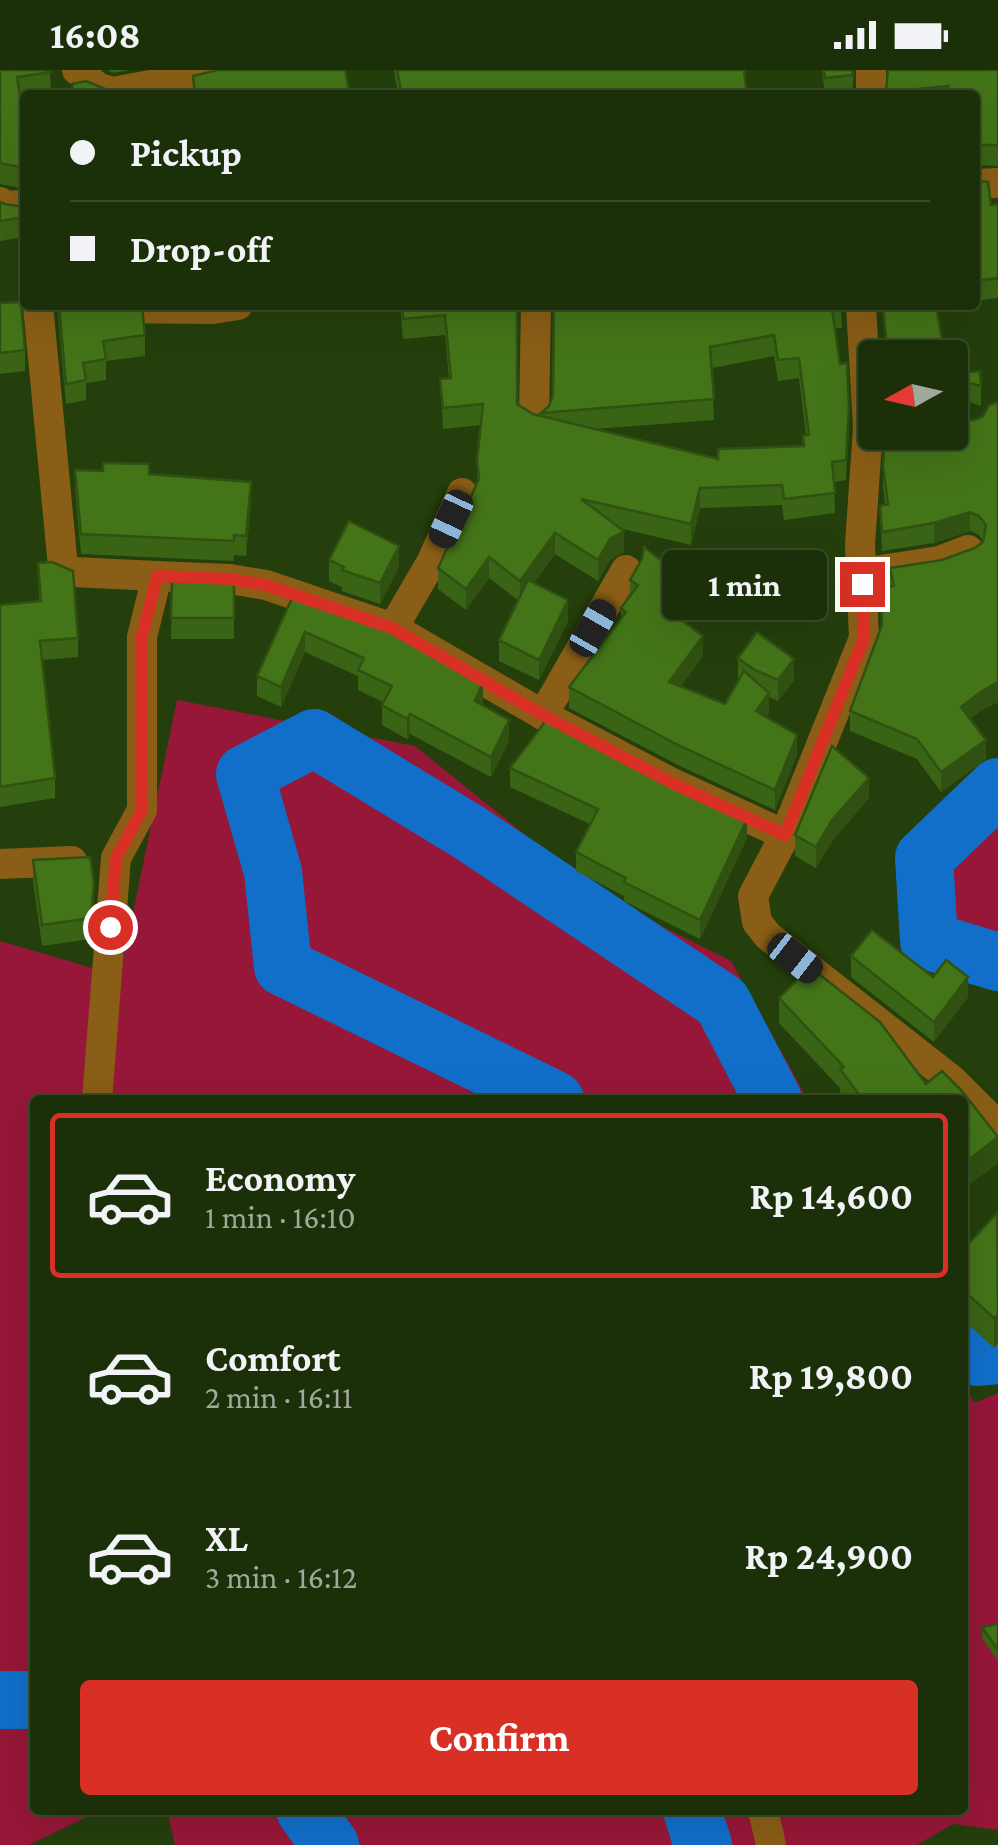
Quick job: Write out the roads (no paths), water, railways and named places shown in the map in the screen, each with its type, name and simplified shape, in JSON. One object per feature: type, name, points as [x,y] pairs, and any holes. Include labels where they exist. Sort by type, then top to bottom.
[{"type":"street","points":[[76,70],[106,90]]},
{"type":"street","points":[[124,90],[232,70]]},
{"type":"street","points":[[26,310],[63,566],[72,572],[230,579],[266,585],[392,628],[672,783],[785,835]]},
{"type":"street","points":[[534,416],[536,310]]},
{"type":"street","points":[[861,310],[864,340]]},
{"type":"street","points":[[869,450],[863,486],[864,638],[785,835],[754,896],[757,922],[768,936],[952,1080],[996,1120]]},
{"type":"street","points":[[392,628],[432,561],[462,494]]},
{"type":"street","points":[[862,573],[939,561],[968,550]]},
{"type":"street","points":[[543,715],[626,570]]},
{"type":"street","points":[[97,1095],[116,858],[142,810],[142,637],[157,576]]},
{"type":"street","points":[[0,864],[116,858]]},
{"type":"street","points":[[763,1815],[771,1845]]},
{"type":"waterway","points":[[545,1095],[283,967],[273,872],[245,774],[314,738],[470,833],[722,1002],[770,1095]]},
{"type":"waterway","points":[[998,787],[924,858],[929,941],[998,962]]},
{"type":"waterway","points":[[968,1353],[978,1357],[998,1355]]},
{"type":"waterway","points":[[0,1700],[30,1700]]},
{"type":"waterway","points":[[309,1815],[330,1845]]},
{"type":"waterway","points":[[694,1815],[703,1845]]}]
